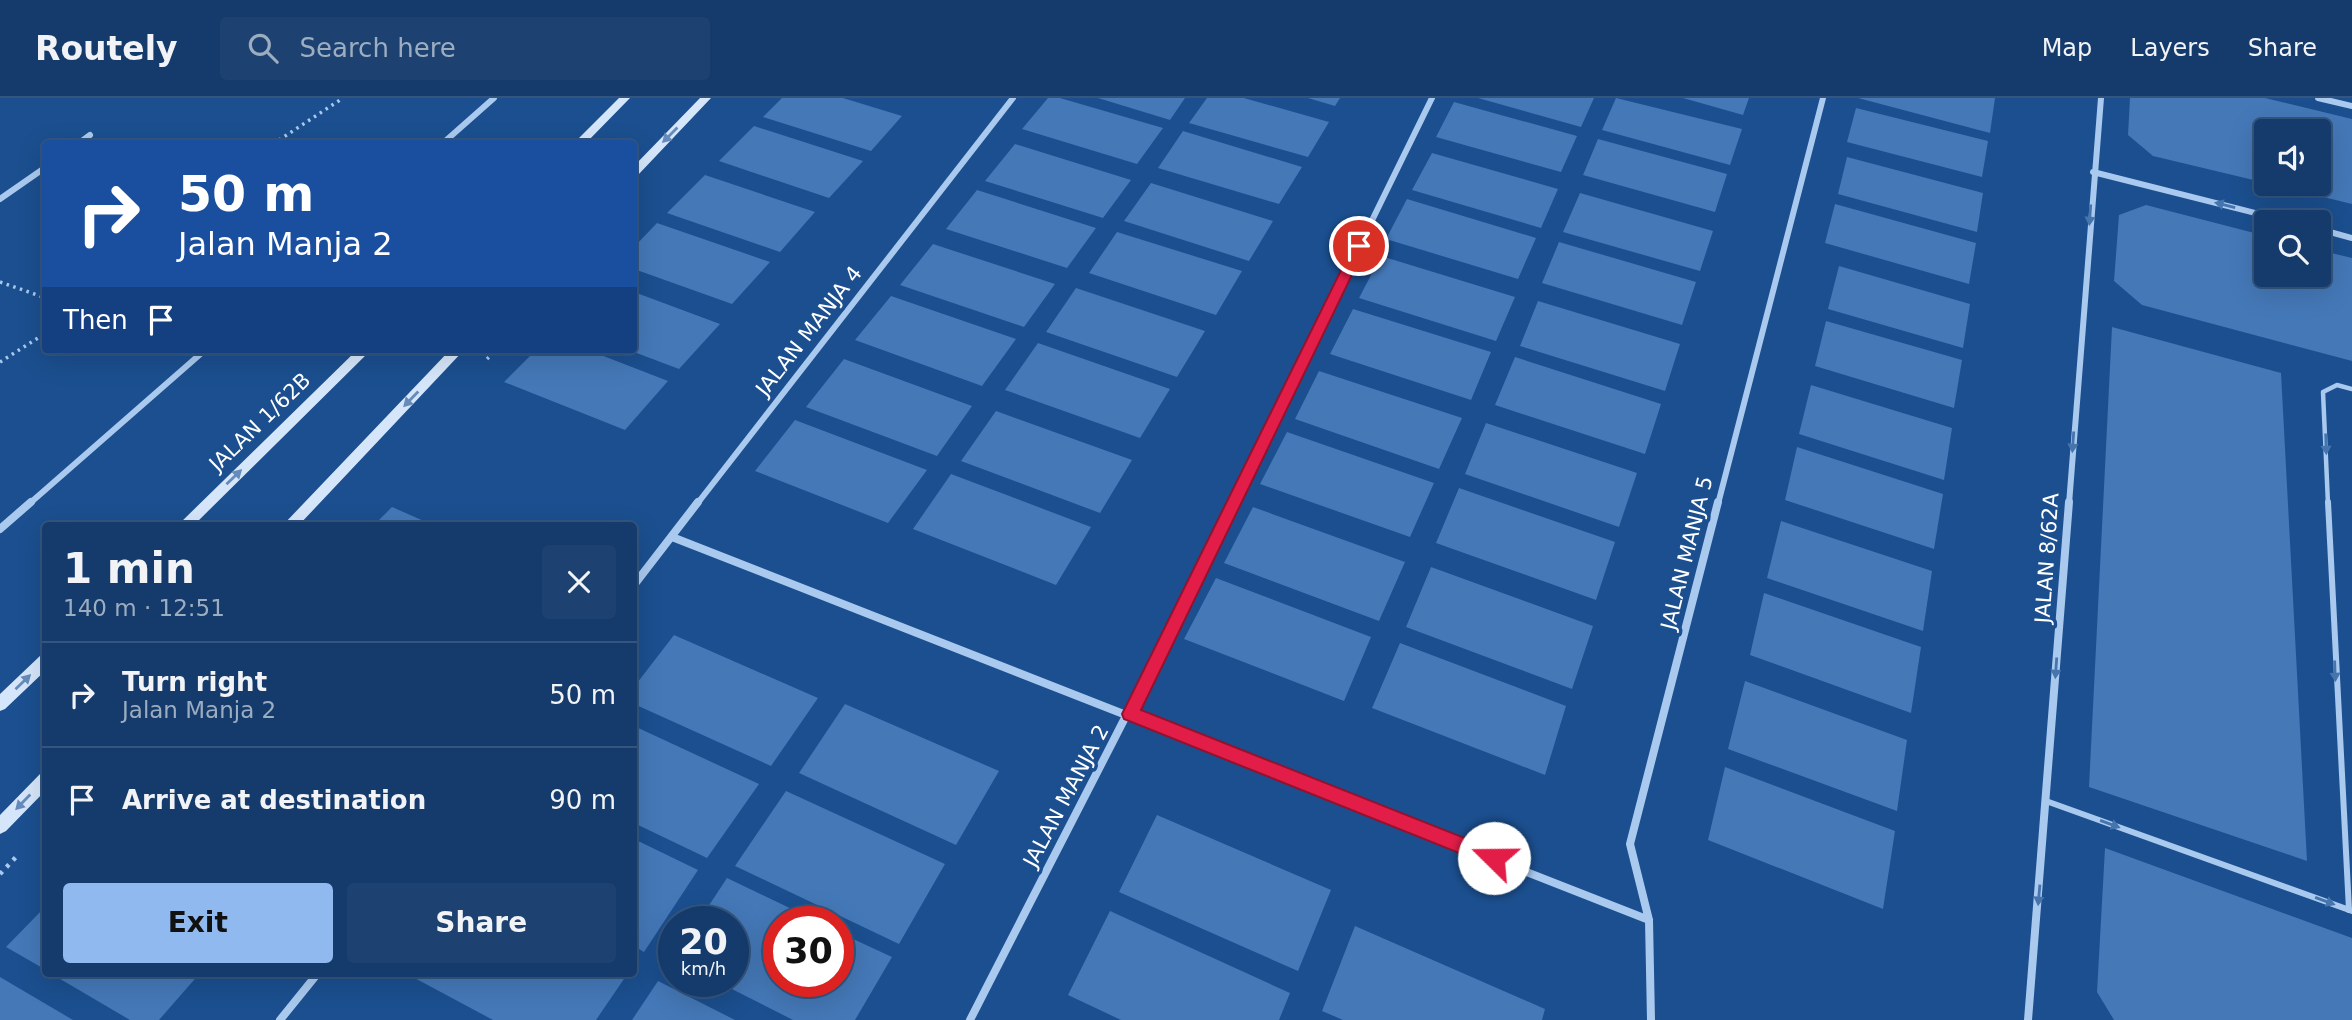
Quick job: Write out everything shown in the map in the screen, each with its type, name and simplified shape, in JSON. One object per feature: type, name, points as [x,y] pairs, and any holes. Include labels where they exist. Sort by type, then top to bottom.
[{"type":"main road","points":[[582,140],[625,98]]},
{"type":"main road","points":[[637,169],[706,98]]},
{"type":"main road","name":"JALAN 1/62B","points":[[188,522],[361,354]]},
{"type":"main road","points":[[293,522],[454,354]]},
{"type":"main road","points":[[0,704],[42,664]]},
{"type":"main road","points":[[0,826],[42,783]]},
{"type":"street","points":[[447,140],[494,98]]},
{"type":"street","name":"JALAN MANJA 4","points":[[637,581],[1013,98]]},
{"type":"street","name":"JALAN MANJA 2","points":[[970,1020],[1085,794],[1130,714],[1432,98]]},
{"type":"street","name":"JALAN MANJA 5","points":[[1651,1020],[1649,919],[1630,844],[1822,98]]},
{"type":"street","name":"JALAN 8/62A","points":[[2028,1020],[2093,172],[2101,98]]},
{"type":"street","points":[[2318,98],[2352,106]]},
{"type":"street","points":[[83,140],[90,135]]},
{"type":"street","points":[[0,199],[42,170]]},
{"type":"street","points":[[2093,172],[2254,213]]},
{"type":"street","points":[[2331,232],[2352,238]]},
{"type":"street","points":[[0,529],[200,354]]},
{"type":"street","points":[[672,537],[1649,919]]},
{"type":"street","points":[[280,1020],[315,977]]},
{"type":"lane","points":[[2046,801],[2351,910],[2338,734],[2323,392],[2327,387],[2337,385],[2352,389]]},
{"type":"path","points":[[279,140],[342,98]]},
{"type":"path","points":[[0,282],[42,297]]},
{"type":"path","points":[[0,362],[42,336]]},
{"type":"building","points":[[782,98],[843,98],[902,116],[871,151],[763,117]]},
{"type":"building","points":[[1048,98],[1060,98],[1163,128],[1137,164],[1022,129]]},
{"type":"building","points":[[1098,98],[1185,98],[1170,120]]},
{"type":"building","points":[[1207,98],[1244,98],[1329,122],[1308,157],[1189,123]]},
{"type":"building","points":[[1308,98],[1340,98],[1335,106]]},
{"type":"building","points":[[1478,98],[1594,98],[1581,127]]},
{"type":"building","points":[[1616,98],[1742,129],[1730,165],[1602,130]]},
{"type":"building","points":[[1683,98],[1749,98],[1743,115]]},
{"type":"building","points":[[1858,98],[1995,98],[1990,133]]},
{"type":"building","points":[[2130,98],[2265,98],[2352,119],[2352,204],[2319,196],[2331,196],[2331,119],[2254,119],[2254,180],[2153,156],[2128,135]]},
{"type":"building","points":[[1454,102],[1577,136],[1561,172],[1436,137]]},
{"type":"building","points":[[1856,108],[1988,141],[1982,177],[1847,142]]},
{"type":"building","points":[[754,126],[863,161],[829,198],[719,161]]},
{"type":"building","points":[[1183,131],[1302,167],[1279,204],[1158,168]]},
{"type":"building","points":[[1598,139],[1727,174],[1715,212],[1583,175]]},
{"type":"building","points":[[1015,144],[1131,180],[1103,218],[985,181]]},
{"type":"building","points":[[1432,153],[1558,189],[1541,228],[1412,190]]},
{"type":"building","points":[[1847,157],[1983,193],[1977,232],[1838,194]]},
{"type":"building","points":[[705,175],[815,212],[780,252],[667,213]]},
{"type":"building","points":[[1151,183],[1273,221],[1249,261],[1124,221]]},
{"type":"building","points":[[977,190],[1096,228],[1067,268],[946,229]]},
{"type":"building","points":[[1580,193],[1713,231],[1700,271],[1563,232]]},
{"type":"building","points":[[1407,199],[1536,238],[1518,279],[1386,239]]},
{"type":"building","points":[[1835,204],[1976,243],[1969,284],[1825,243]]},
{"type":"building","points":[[2146,205],[2254,233],[2254,287],[2331,287],[2331,253],[2352,258],[2352,361],[2142,305],[2114,281],[2119,215]]},
{"type":"building","points":[[657,223],[770,262],[732,304],[637,270],[637,244]]},
{"type":"building","points":[[1117,232],[1242,271],[1216,315],[1089,273]]},
{"type":"building","points":[[1559,242],[1696,282],[1682,325],[1542,283]]},
{"type":"building","points":[[933,244],[1055,284],[1024,327],[900,285]]},
{"type":"building","points":[[1381,256],[1515,297],[1496,341],[1359,298]]},
{"type":"building","points":[[1839,266],[1970,304],[1963,348],[1828,309]]},
{"type":"building","points":[[1076,288],[1205,331],[1177,377],[1046,332]]},
{"type":"building","points":[[637,293],[720,324],[679,369],[637,353]]},
{"type":"building","points":[[891,296],[1016,339],[982,386],[855,340]]},
{"type":"building","points":[[1538,301],[1680,344],[1665,391],[1520,346]]},
{"type":"building","points":[[1353,309],[1491,352],[1471,400],[1330,354]]},
{"type":"building","points":[[1826,321],[1962,360],[1954,408],[1815,366]]},
{"type":"building","points":[[2112,327],[2281,373],[2307,861],[2089,787]]},
{"type":"building","points":[[1038,343],[1170,389],[1140,438],[1005,390]]},
{"type":"building","points":[[532,354],[598,354],[668,381],[625,430],[504,382]]},
{"type":"building","points":[[1515,357],[1661,404],[1645,454],[1495,405]]},
{"type":"building","points":[[844,359],[972,406],[937,456],[806,407]]},
{"type":"building","points":[[1319,371],[1462,418],[1439,469],[1295,419]]},
{"type":"building","points":[[1811,385],[1952,428],[1944,480],[1799,434]]},
{"type":"building","points":[[996,411],[1132,460],[1100,513],[961,461]]},
{"type":"building","points":[[795,420],[927,470],[888,523],[755,471]]},
{"type":"building","points":[[1486,423],[1637,473],[1619,527],[1465,474]]},
{"type":"building","points":[[1287,432],[1434,483],[1410,537],[1260,484]]},
{"type":"building","points":[[1797,447],[1943,494],[1934,549],[1785,500]]},
{"type":"building","points":[[951,474],[1091,527],[1056,585],[913,529]]},
{"type":"building","points":[[1459,488],[1615,542],[1596,600],[1436,543]]},
{"type":"building","points":[[392,507],[426,522],[377,522]]},
{"type":"building","points":[[1253,507],[1405,562],[1379,621],[1224,563]]},
{"type":"building","points":[[1781,521],[1932,571],[1923,631],[1767,578]]},
{"type":"building","points":[[1431,567],[1593,626],[1572,689],[1406,627]]},
{"type":"building","points":[[1216,578],[1371,637],[1344,701],[1184,639]]},
{"type":"building","points":[[1764,593],[1921,647],[1911,713],[1750,655]]},
{"type":"building","points":[[674,635],[818,698],[771,766],[637,705],[637,683]]},
{"type":"building","points":[[1400,643],[1566,706],[1545,775],[1372,708]]},
{"type":"building","points":[[1745,681],[1907,740],[1897,811],[1728,749]]},
{"type":"building","points":[[845,704],[999,771],[956,845],[799,773]]},
{"type":"building","points":[[637,727],[759,784],[707,858],[637,824]]},
{"type":"building","points":[[1725,767],[1895,831],[1883,909],[1708,840]]},
{"type":"building","points":[[786,791],[945,864],[899,944],[854,923],[854,906],[819,906],[735,866]]},
{"type":"building","points":[[1157,815],[1331,890],[1298,971],[1119,892]]},
{"type":"building","points":[[637,840],[698,870],[674,906],[658,906],[658,931],[644,952],[637,948]]},
{"type":"building","points":[[2105,848],[2352,938],[2352,1020],[2114,1020],[2097,992]]},
{"type":"building","points":[[727,878],[786,906],[763,906],[763,997],[854,997],[854,939],[892,957],[855,1020],[793,1020],[748,997],[749,906],[709,906]]},
{"type":"building","points":[[42,910],[42,968],[6,947]]},
{"type":"building","points":[[1110,911],[1290,993],[1279,1020],[1121,1020],[1068,995]]},
{"type":"building","points":[[1355,926],[1545,1009],[1542,1020],[1343,1020],[1322,1011]]},
{"type":"building","points":[[0,977],[73,1020],[0,1020]]},
{"type":"building","points":[[57,977],[197,977],[159,1020],[130,1020]]},
{"type":"building","points":[[413,977],[625,977],[596,1020],[493,1020]]},
{"type":"building","points":[[658,981],[658,997],[690,997],[735,1020],[632,1020]]},
{"type":"route","points":[[1359,246],[1130,714],[1494,858]]}]
